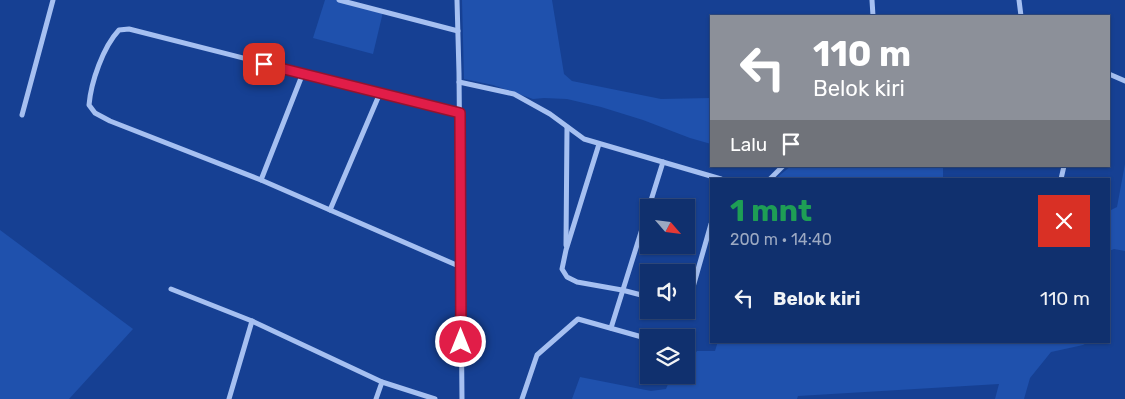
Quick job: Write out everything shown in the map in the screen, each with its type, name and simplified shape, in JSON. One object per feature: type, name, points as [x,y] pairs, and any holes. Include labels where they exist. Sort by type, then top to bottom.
[{"type":"street","points":[[22,115],[52,0]]},
{"type":"street","points":[[339,0],[458,32]]},
{"type":"street","points":[[457,0],[460,113],[462,399]]},
{"type":"street","points":[[872,0],[873,15]]},
{"type":"street","points":[[1019,0],[1021,15]]},
{"type":"street","points":[[460,113],[129,29],[118,30],[112,38],[90,94],[89,105],[95,113],[110,121],[261,180],[461,267]]},
{"type":"street","points":[[261,180],[303,73]]},
{"type":"street","points":[[1110,74],[1125,81]]},
{"type":"street","points":[[459,82],[514,94],[550,114],[584,139],[718,178]]},
{"type":"street","points":[[330,210],[380,93]]},
{"type":"street","points":[[566,250],[567,127]]},
{"type":"street","points":[[599,144],[566,250],[562,269],[567,277],[577,282],[640,295]]},
{"type":"street","points":[[610,328],[663,162]]},
{"type":"street","points":[[771,178],[782,167]]},
{"type":"street","points":[[695,280],[710,228]]},
{"type":"street","points":[[171,289],[252,321],[382,382],[435,399]]},
{"type":"street","points":[[522,399],[537,355],[578,319],[640,336]]},
{"type":"street","points":[[229,399],[252,321]]},
{"type":"street","points":[[376,399],[382,382]]},
{"type":"shaded area","points":[[325,0],[339,0],[383,12],[373,54],[313,38]]},
{"type":"shaded area","points":[[462,0],[552,0],[564,74],[572,81],[661,99],[710,98],[710,144],[601,107],[567,99],[533,99],[493,85],[464,79]]},
{"type":"shaded area","points":[[1125,164],[1125,251],[1114,249],[1110,251],[1110,210],[1117,207]]},
{"type":"shaded area","points":[[790,167],[943,167],[943,178],[776,178]]},
{"type":"shaded area","points":[[0,230],[133,329],[69,399],[0,399]]},
{"type":"shaded area","points":[[717,343],[1086,343],[1051,352],[1030,378],[1024,399],[995,399],[999,384],[798,396],[797,399],[572,399],[580,377],[651,391],[666,389],[668,384],[695,384],[695,353],[697,351],[715,351]]},
{"type":"route","points":[[264,64],[460,113],[461,342]]}]
